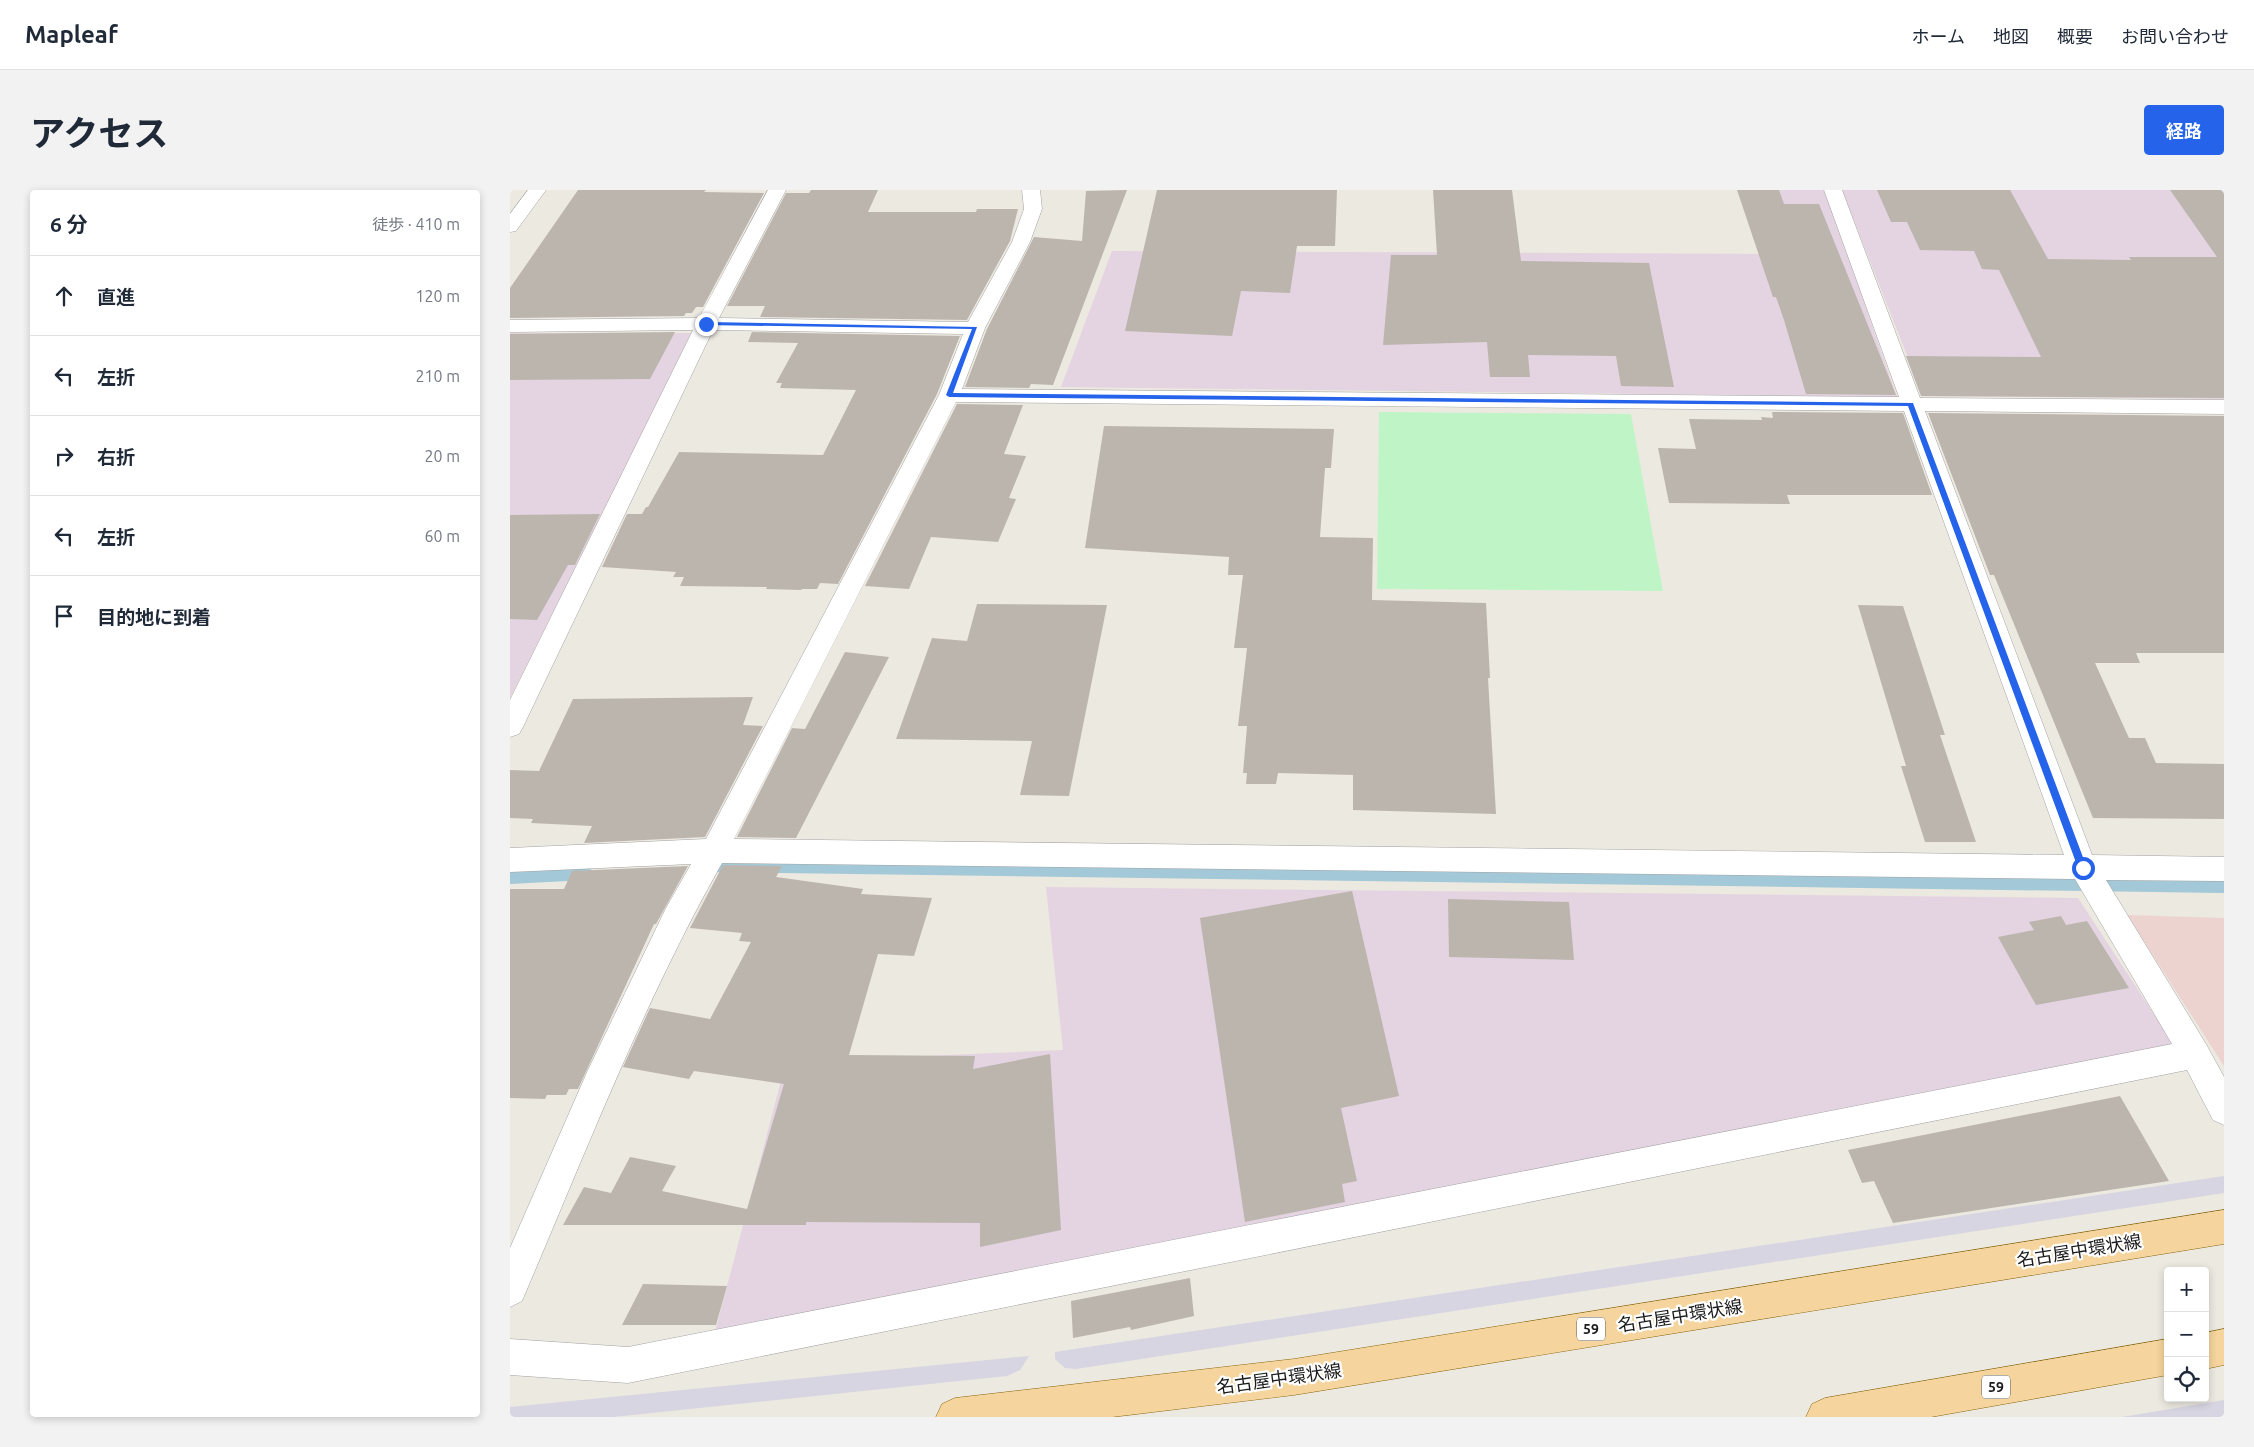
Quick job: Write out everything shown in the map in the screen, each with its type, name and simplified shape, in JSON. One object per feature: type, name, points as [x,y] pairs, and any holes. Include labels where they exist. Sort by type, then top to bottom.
[{"type":"main road","name":"名古屋中環状線","points":[[955,1417],[1294,1377],[2224,1227]]},
{"type":"main road","points":[[2209,1350],[2224,1347]]},
{"type":"main road","name":"59","points":[[1825,1417],[2164,1358]]},
{"type":"street","points":[[510,227],[537,190]]},
{"type":"street","points":[[510,727],[706,324],[777,190]]},
{"type":"street","points":[[510,1289],[599,1081],[676,917],[713,853],[949,395],[975,328],[1021,242],[1033,209],[1031,190]]},
{"type":"street","points":[[1833,190],[1910,404],[2084,870],[2195,1054],[2224,1109]]},
{"type":"street","points":[[510,326],[706,324],[975,328]]},
{"type":"street","points":[[949,395],[2224,407]]},
{"type":"street","points":[[510,860],[713,853],[2084,870],[2224,869]]},
{"type":"street","points":[[510,1356],[628,1365],[2195,1054]]},
{"type":"shaded area","points":[[1757,190],[1825,190],[1897,397],[1061,387],[1112,251],[1778,254]]},
{"type":"shaded area","points":[[1842,190],[2224,190],[2224,399],[1923,396]]},
{"type":"shaded area","points":[[510,333],[692,333],[510,698]]},
{"type":"shaded area","points":[[1046,887],[2078,898],[2176,1048],[715,1332],[786,1062],[1063,1050]]},
{"type":"shaded area","points":[[2127,915],[2224,918],[2224,1066]]},
{"type":"shaded area","points":[[2224,1176],[2224,1193],[1076,1369],[1065,1368],[1055,1359],[1055,1352]]},
{"type":"shaded area","points":[[1029,1356],[1020,1370],[1007,1376],[613,1417],[510,1417],[510,1407]]},
{"type":"shaded area","points":[[2224,1400],[2224,1417],[2122,1417]]},
{"type":"green space","points":[[1379,412],[1631,414],[1663,591],[1377,589]]},
{"type":"building","points":[[578,190],[706,190],[704,192],[764,193],[703,307],[696,307],[692,313],[686,313],[684,316],[510,318],[510,288]]},
{"type":"building","points":[[811,190],[878,190],[868,212],[976,212],[977,209],[1018,209],[1010,241],[967,320],[760,317],[765,306],[727,306],[786,193],[809,193]]},
{"type":"building","points":[[1127,190],[1053,385],[1031,384],[1029,388],[965,387],[987,329],[1034,237],[1082,241],[1086,191]]},
{"type":"building","points":[[1157,190],[1337,190],[1335,246],[1297,246],[1290,293],[1241,291],[1232,336],[1125,331]]},
{"type":"building","points":[[1433,190],[1512,190],[1521,261],[1649,263],[1674,387],[1621,386],[1616,356],[1528,355],[1530,377],[1490,377],[1487,342],[1383,345],[1391,255],[1437,255]]},
{"type":"building","points":[[1737,190],[1779,190],[1784,204],[1819,204],[1896,395],[1806,394],[1784,320],[1776,297],[1773,297]]},
{"type":"building","points":[[1877,190],[2010,190],[2048,259],[2131,260],[2129,257],[2217,257],[2170,190],[2224,190],[2224,398],[1921,396],[1906,356],[2041,357],[1999,270],[1982,269],[1974,251],[1920,250],[1907,222],[1891,222]]},
{"type":"building","points":[[675,332],[650,379],[510,380],[510,334]]},
{"type":"building","points":[[752,332],[960,336],[937,394],[838,584],[820,583],[817,589],[801,590],[766,589],[767,587],[680,586],[684,577],[673,577],[676,572],[602,567],[627,514],[642,514],[646,507],[648,507],[679,452],[823,455],[856,390],[780,388],[782,383],[776,383],[798,343],[748,342]]},
{"type":"building","points":[[957,404],[1023,405],[1004,454],[1026,456],[1009,498],[1016,499],[998,542],[931,537],[909,589],[865,586]]},
{"type":"building","points":[[1772,412],[1903,413],[1932,495],[1787,495],[1790,504],[1669,503],[1658,448],[1696,449],[1689,419],[1762,420],[1761,417],[1773,418]]},
{"type":"building","points":[[1928,413],[2224,416],[2224,653],[2136,653],[2140,663],[2095,663],[2129,738],[2145,738],[2156,763],[2224,764],[2224,819],[2093,818],[1994,575],[1990,575]]},
{"type":"building","points":[[1104,426],[1334,429],[1331,468],[1325,468],[1320,537],[1373,538],[1372,600],[1486,603],[1490,678],[1488,678],[1496,814],[1353,810],[1353,775],[1278,773],[1276,784],[1246,784],[1247,773],[1243,773],[1247,726],[1238,726],[1247,648],[1234,648],[1243,575],[1228,575],[1229,557],[1085,548]]},
{"type":"building","points":[[600,514],[575,565],[568,565],[537,620],[510,619],[510,515]]},
{"type":"building","points":[[977,604],[1107,605],[1069,796],[1020,795],[1032,741],[896,739],[932,638],[967,641]]},
{"type":"building","points":[[1858,605],[1903,606],[1945,735],[1940,735],[1976,842],[1925,842],[1901,766],[1906,766]]},
{"type":"building","points":[[845,652],[889,657],[796,838],[737,837],[792,728],[805,729]]},
{"type":"building","points":[[753,697],[743,725],[763,726],[705,837],[584,843],[592,826],[531,823],[533,819],[510,818],[510,770],[539,771],[573,699]]},
{"type":"building","points":[[723,865],[782,866],[776,877],[863,889],[861,894],[932,898],[914,956],[878,954],[849,1055],[975,1056],[973,1069],[1050,1054],[1061,1230],[980,1247],[980,1223],[806,1222],[806,1225],[563,1225],[584,1187],[611,1193],[630,1157],[676,1166],[662,1191],[747,1209],[784,1084],[694,1071],[689,1079],[623,1067],[650,1008],[710,1019],[751,942],[739,941],[742,933],[690,928]]},
{"type":"building","points":[[688,866],[656,924],[654,924],[578,1089],[569,1089],[566,1095],[547,1095],[545,1099],[510,1098],[510,889],[564,889],[572,871]]},
{"type":"building","points":[[1352,891],[1399,1096],[1341,1108],[1357,1181],[1342,1184],[1345,1202],[1245,1222],[1200,918]]},
{"type":"building","points":[[1448,899],[1569,902],[1574,960],[1449,957]]},
{"type":"building","points":[[2061,916],[2066,925],[2087,921],[2129,988],[2036,1005],[1998,937],[2034,930],[2029,922]]},
{"type":"building","points":[[2120,1096],[2169,1181],[1893,1223],[1874,1181],[1862,1183],[1848,1150]]},
{"type":"building","points":[[1190,1278],[1194,1316],[1131,1330],[1130,1327],[1073,1338],[1071,1301]]},
{"type":"building","points":[[643,1284],[727,1286],[716,1325],[622,1325]]},
{"type":"waterway","points":[[704,866],[2224,887]]},
{"type":"waterway","points":[[510,878],[587,874]]},
{"type":"route","points":[[706,324],[975,328],[949,395],[1910,404],[2083,868]]}]
